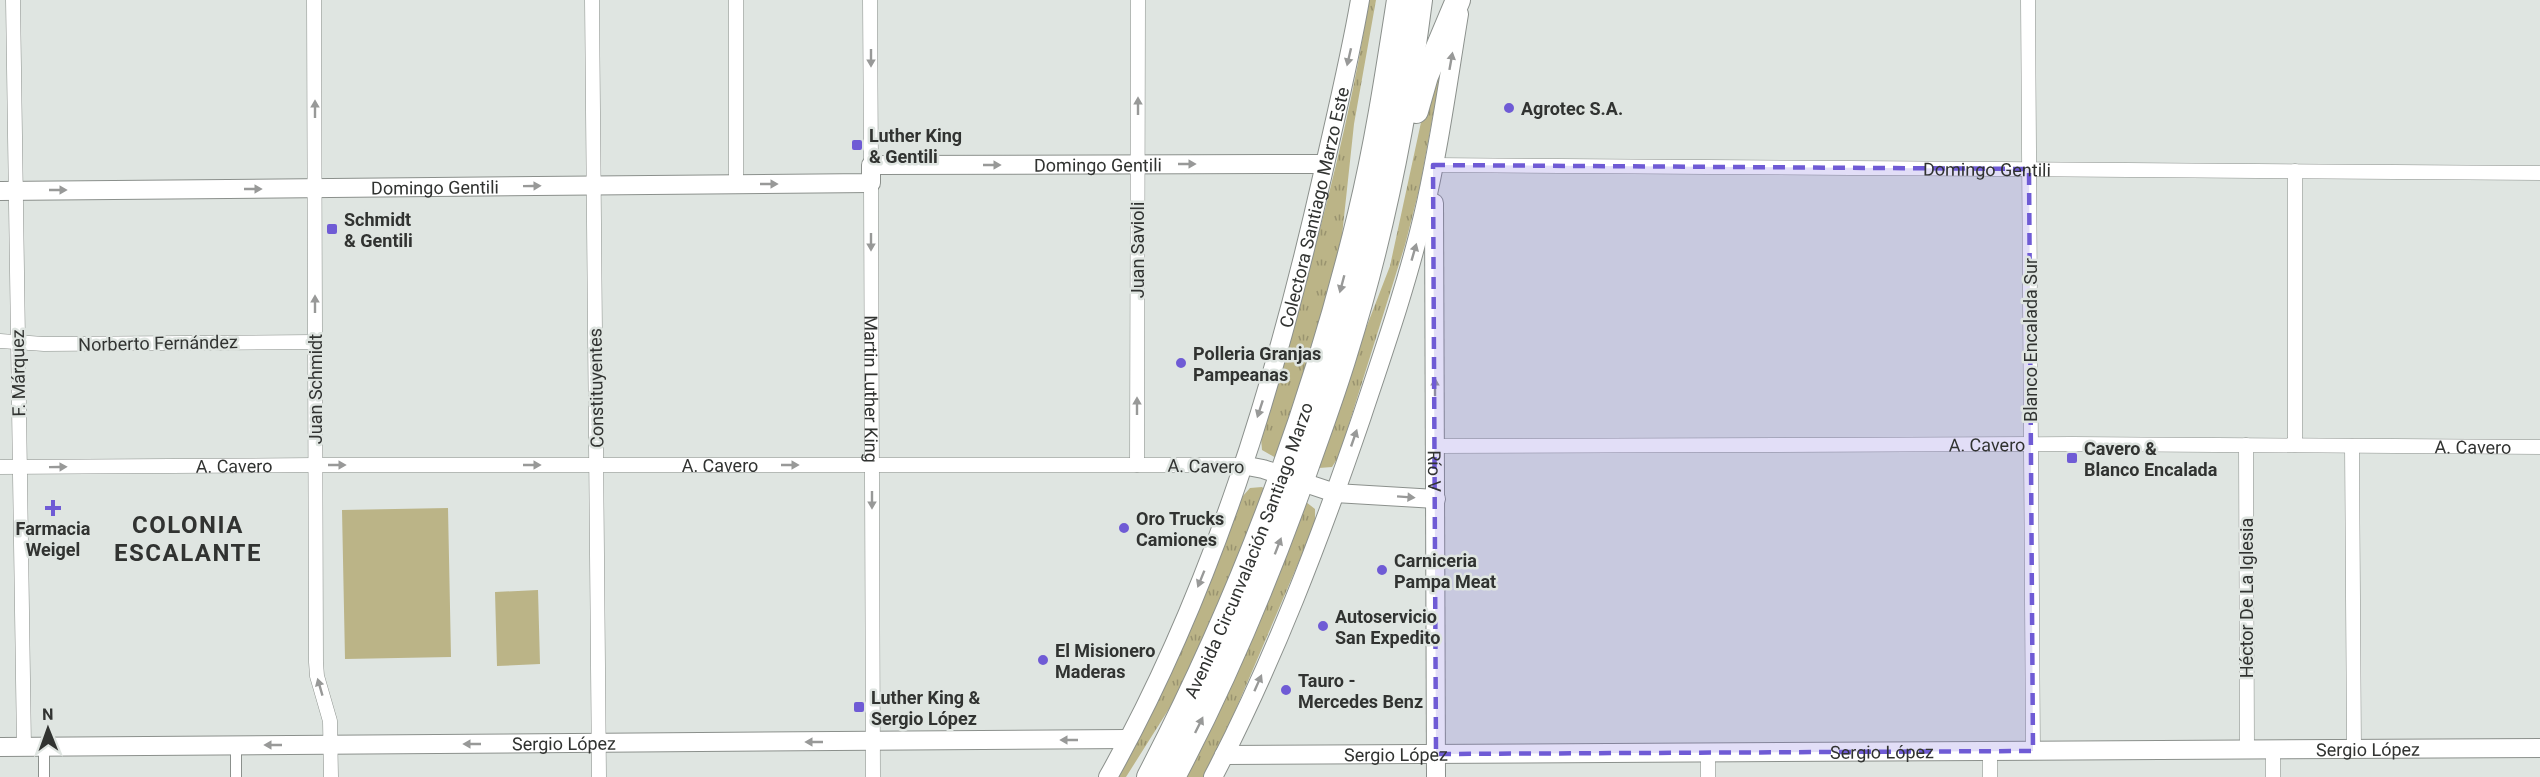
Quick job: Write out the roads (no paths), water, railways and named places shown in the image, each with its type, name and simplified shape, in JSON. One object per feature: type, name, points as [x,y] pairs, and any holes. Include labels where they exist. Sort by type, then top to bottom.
[{"type":"highway","points":[[1360,212],[1360,135],[1383,0]]},
{"type":"highway","name":"Avenida Circunvalación Santiago Marzo","points":[[1173,777],[1238,642],[1272,562],[1360,212],[1399,0]]},
{"type":"highway","name":"Avenida Circunvalación Santiago Marzo","points":[[1149,777],[1181,714],[1336,383],[1379,227],[1396,147],[1420,0]]},
{"type":"highway","points":[[1336,383],[1382,268],[1389,244],[1419,96],[1460,0]]},
{"type":"highway","points":[[1134,777],[1181,714]]},
{"type":"street","name":"F. Márquez","points":[[13,0],[8,191],[18,343],[24,747]]},
{"type":"street","name":"Juan Schmidt","points":[[314,0],[316,669],[330,721],[332,777]]},
{"type":"street","name":"Constituyentes","points":[[592,0],[599,777]]},
{"type":"street","points":[[736,0],[736,184]]},
{"type":"street","name":"Martin Luther King","points":[[870,0],[873,777]]},
{"type":"street","name":"Juan Savioli","points":[[1137,465],[1138,0]]},
{"type":"street","name":"Colectora Santiago Marzo Este","points":[[1108,777],[1128,739],[1202,577],[1242,465],[1284,333],[1325,164],[1360,0]]},
{"type":"street","points":[[1213,777],[1264,670],[1335,493],[1403,288],[1422,222],[1460,0]]},
{"type":"street","name":"Blanco Encalada Sur","points":[[2028,0],[2033,751]]},
{"type":"street","name":"Domingo Gentili","points":[[871,165],[1325,164]]},
{"type":"street","name":"Domingo Gentili","points":[[1433,165],[2540,172]]},
{"type":"street","name":"Río V","points":[[1433,165],[1436,777]]},
{"type":"street","points":[[2295,171],[2295,445]]},
{"type":"street","name":"Domingo Gentili","points":[[8,191],[871,183]]},
{"type":"street","name":"Norberto Fernández","points":[[0,341],[18,343],[315,342]]},
{"type":"street","name":"A. Cavero","points":[[1435,446],[2031,444],[2540,447]]},
{"type":"street","name":"Héctor De La Iglesia","points":[[2246,445],[2247,750]]},
{"type":"street","points":[[2352,446],[2354,749]]},
{"type":"street","name":"A. Cavero","points":[[0,468],[316,465],[1242,465],[1335,493],[1436,499]]},
{"type":"street","name":"Sergio López","points":[[0,747],[1128,739]]},
{"type":"street","points":[[236,745],[236,777]]},
{"type":"street","points":[[44,746],[44,777]]},
{"type":"street","name":"Sergio López","points":[[1224,755],[2540,748]]},
{"type":"street","points":[[2273,750],[2273,777]]},
{"type":"street","points":[[1990,751],[1990,777]]},
{"type":"street","points":[[1708,753],[1708,777]]},
{"type":"place","name":"Agrotec S.A.","points":[[1509,108]]},
{"type":"place","name":"Luther King & Gentili","points":[[857,145]]},
{"type":"place","name":"Schmidt & Gentili","points":[[332,229]]},
{"type":"place","name":"Polleria Granjas Pampeanas","points":[[1181,363]]},
{"type":"place","name":"Cavero & Blanco Encalada","points":[[2072,458]]},
{"type":"place","name":"Farmacia Weigel","points":[[53,508]]},
{"type":"place","name":"Oro Trucks Camiones","points":[[1124,528]]},
{"type":"place","name":"Carniceria Pampa Meat","points":[[1382,570]]},
{"type":"place","name":"Autoservicio San Expedito","points":[[1323,626]]},
{"type":"place","name":"El Misionero Maderas","points":[[1043,660]]},
{"type":"place","name":"Tauro - Mercedes Benz","points":[[1286,690]]},
{"type":"place","name":"Luther King & Sergio López","points":[[859,707]]},
{"type":"district","name":"COLONIA ESCALANTE","points":[[188,539]]}]
